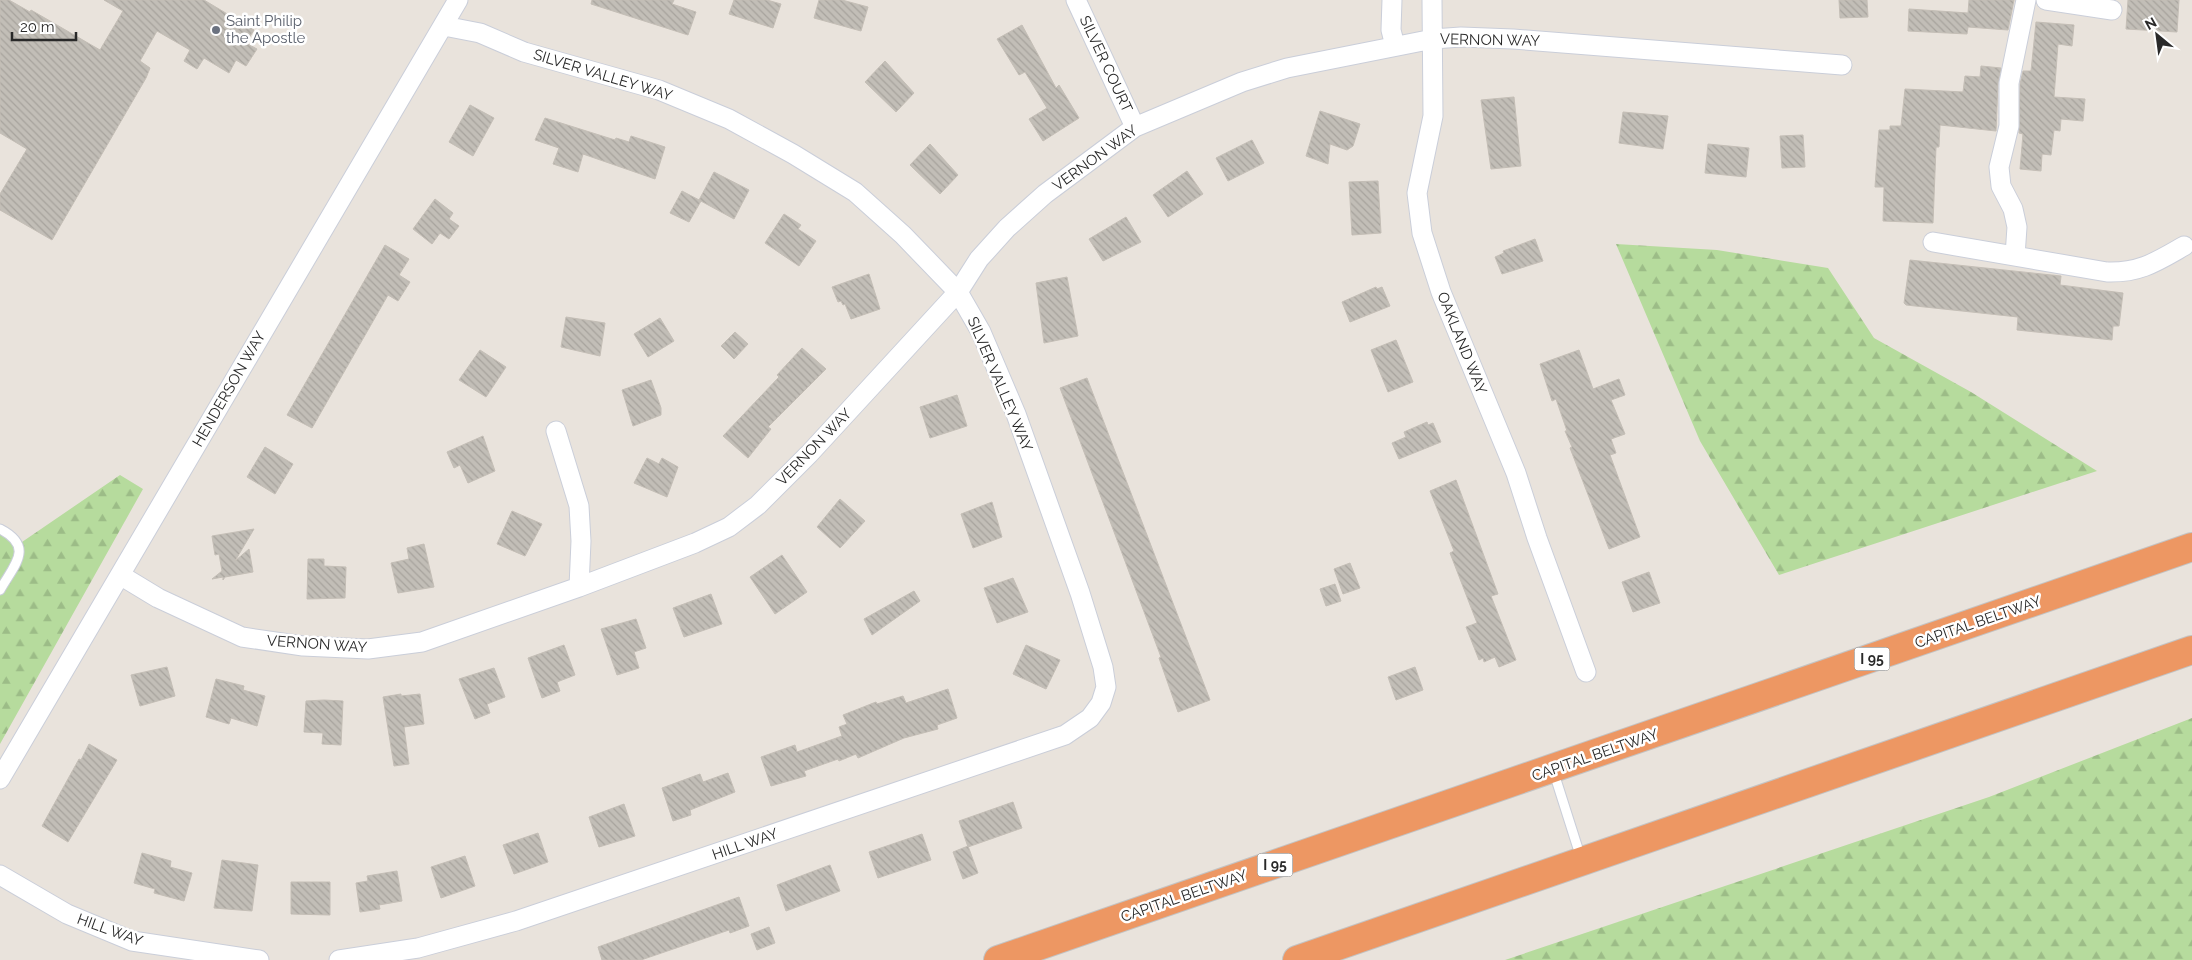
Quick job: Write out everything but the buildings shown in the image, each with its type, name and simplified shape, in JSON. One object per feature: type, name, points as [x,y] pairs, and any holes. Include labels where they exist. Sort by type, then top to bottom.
[{"type":"highway","name":"CAPITAL BELTWAY","points":[[998,960],[1553,770],[2192,547]]},
{"type":"highway","points":[[1297,960],[2192,650]]},
{"type":"street","name":"HENDERSON WAY","points":[[0,779],[458,0]]},
{"type":"street","name":"SILVER COURT","points":[[1076,0],[1135,127]]},
{"type":"street","points":[[1392,0],[1391,30],[1395,46]]},
{"type":"street","name":"OAKLAND WAY","points":[[1432,0],[1433,116],[1417,193],[1422,234],[1445,302],[1516,473],[1537,538],[1586,672]]},
{"type":"street","points":[[2015,256],[2017,227],[2013,209],[2001,186],[1999,167],[2009,126],[2009,83],[2026,0]]},
{"type":"street","points":[[2046,0],[2112,10]]},
{"type":"street","name":"SILVER VALLEY WAY","points":[[444,26],[480,33],[524,52],[660,90],[729,119],[794,154],[855,192],[903,235],[958,292],[981,332],[1016,414],[1080,593],[1103,667]]},
{"type":"street","name":"VERNON WAY","points":[[120,575],[158,598],[242,637],[303,646],[368,649],[422,642],[579,587],[695,543],[729,527],[758,505],[809,454],[958,292],[979,259],[1007,228],[1045,194],[1135,127],[1242,82],[1278,70],[1433,39],[1461,37],[1512,39],[1842,65]]},
{"type":"street","points":[[1933,242],[2107,272],[2126,272],[2150,265],[2184,246]]},
{"type":"street","points":[[556,431],[579,506],[581,541],[579,587]]},
{"type":"street","name":"HILL WAY","points":[[340,960],[418,948],[516,921],[1065,735],[1090,718],[1101,703],[1106,687],[1103,667]]},
{"type":"street","name":"HILL WAY","points":[[0,875],[67,914],[132,941],[259,960]]},
{"type":"lane","points":[[0,529],[14,536],[20,550],[19,557],[0,590]]},
{"type":"lane","points":[[1553,770],[1582,861]]},
{"type":"green space","points":[[1616,244],[1717,250],[1828,268],[1874,338],[1971,392],[2097,471],[1779,575],[1700,441]]},
{"type":"green space","points":[[120,475],[143,489],[0,744],[0,531],[22,542]]},
{"type":"green space","points":[[2192,718],[2192,960],[1505,960],[1989,797]]},
{"type":"place","name":"Saint Philip the Apostle","points":[[216,30]]}]
